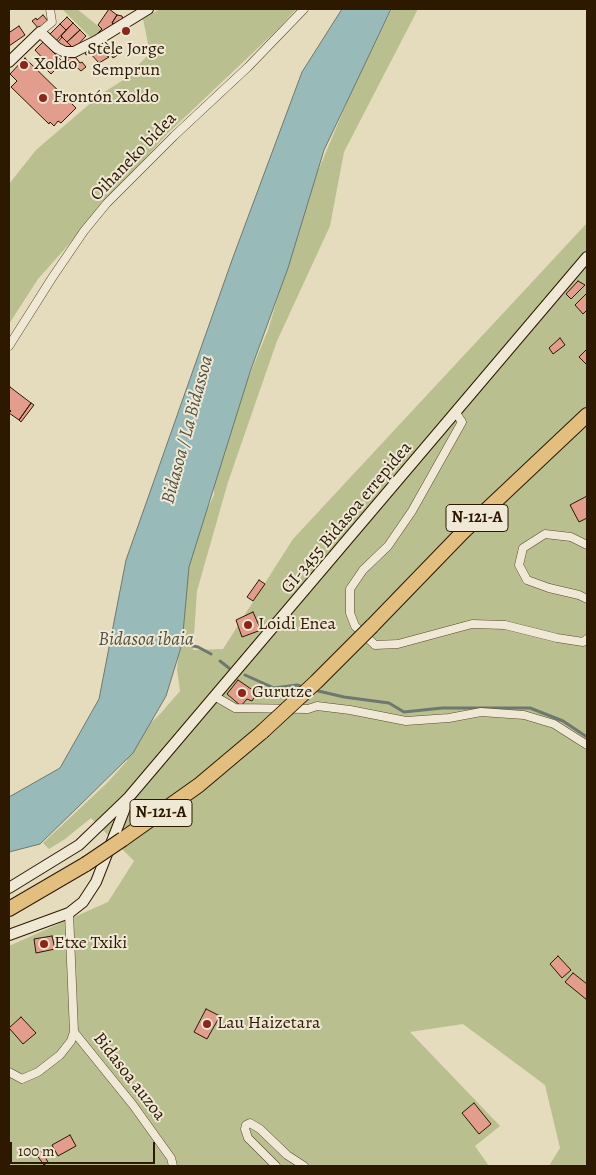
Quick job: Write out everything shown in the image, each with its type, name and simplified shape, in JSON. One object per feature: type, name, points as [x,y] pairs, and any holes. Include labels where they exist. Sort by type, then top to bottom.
[{"type":"highway","name":"N-121-A","points":[[9,909],[123,840],[199,785],[262,732],[316,682],[463,532],[587,415]]},
{"type":"street","points":[[9,62],[52,22],[50,9]]},
{"type":"street","points":[[40,32],[57,48],[65,52],[74,52],[148,9]]},
{"type":"street","name":"Oihaneko bidea","points":[[9,346],[84,231],[107,203],[174,136],[248,67],[304,9]]},
{"type":"street","name":"GI-3455 Bidasoa errepidea","points":[[129,798],[587,257]]},
{"type":"street","points":[[456,413],[462,422],[412,511],[388,546],[363,570],[350,589],[350,613],[355,626],[375,645],[398,644],[472,624],[505,624],[557,638],[583,642],[587,639]]},
{"type":"street","points":[[587,545],[570,537],[545,534],[523,548],[519,565],[527,580],[549,588],[580,594],[587,599]]},
{"type":"street","points":[[216,697],[235,708],[308,709],[317,706],[350,710],[406,721],[448,718],[481,712],[524,715],[554,724],[587,746]]},
{"type":"street","points":[[9,888],[67,853],[91,834],[129,798]]},
{"type":"street","points":[[9,935],[69,913],[83,902],[91,892],[129,798]]},
{"type":"street","points":[[91,834],[100,835],[109,847]]},
{"type":"street","name":"Bidasoa auzoa","points":[[9,1072],[22,1079],[38,1072],[60,1056],[71,1041],[74,1032],[69,913]]},
{"type":"street","name":"Bidasoa auzoa","points":[[74,1032],[133,1105],[171,1158],[173,1166]]},
{"type":"street","points":[[276,1166],[248,1138],[245,1129],[246,1125],[250,1123],[260,1129],[287,1154],[304,1166]]},
{"type":"green space","points":[[62,9],[77,9],[102,29],[92,39]]},
{"type":"green space","points":[[160,9],[296,9],[279,28],[167,134],[38,279],[9,324],[9,184],[36,150],[100,95],[126,78],[150,53],[143,19]]},
{"type":"green space","points":[[392,9],[418,9],[344,152],[330,226],[277,341],[228,482],[197,591],[193,650],[223,649],[293,539],[587,223],[587,1166],[549,1166],[560,1148],[545,1085],[463,1024],[410,1032],[500,1126],[475,1146],[489,1166],[9,1166],[9,946],[108,902],[134,861],[91,818],[49,849],[43,843],[107,783],[127,761],[129,744],[161,713],[180,691],[177,670],[190,546],[214,495],[214,462],[268,330],[310,190],[358,76]]},
{"type":"water","name":"Bidasoa ibaia","points":[[342,9],[391,9],[324,150],[288,268],[250,372],[189,567],[182,644],[166,696],[133,753],[40,844],[9,852],[9,797],[60,768],[99,699],[126,560],[232,260],[302,72]]},
{"type":"building","points":[[109,9],[117,15],[112,23],[114,24],[99,35],[98,33],[102,29],[98,25]]},
{"type":"building","points":[[43,15],[48,21],[39,29],[32,21],[36,18],[37,20]]},
{"type":"building","points":[[117,15],[122,16],[123,19],[114,24],[112,23]]},
{"type":"building","points":[[67,17],[73,23],[66,30],[60,24]]},
{"type":"building","points":[[73,23],[80,30],[67,42],[61,36]]},
{"type":"building","points":[[60,24],[66,30],[55,42],[49,35]]},
{"type":"building","points":[[19,26],[25,35],[9,46],[9,29],[10,32]]},
{"type":"building","points":[[80,30],[86,36],[74,49],[67,42]]},
{"type":"building","points":[[62,37],[74,49],[62,47],[57,43]]},
{"type":"building","points":[[43,42],[63,62],[51,74],[43,66],[47,63],[35,50]]},
{"type":"building","points":[[89,48],[97,54],[102,53],[109,57],[99,63],[90,53],[86,55],[84,50]]},
{"type":"building","points":[[116,49],[119,54],[113,58],[110,53]]},
{"type":"building","points":[[74,55],[86,67],[81,71],[66,58]]},
{"type":"building","name":"Frontón Xoldo","points":[[25,58],[76,108],[61,123],[58,121],[54,126],[50,122],[49,124],[11,87],[17,81],[10,74]]},
{"type":"building","points":[[67,59],[74,65],[71,68],[64,62]]},
{"type":"building","points":[[578,281],[585,285],[571,299],[566,294]]},
{"type":"building","points":[[587,293],[587,310],[583,314],[575,305]]},
{"type":"building","points":[[560,338],[565,345],[553,354],[549,348]]},
{"type":"building","points":[[587,349],[587,365],[579,357]]},
{"type":"building","points":[[10,387],[31,403],[19,420],[9,413],[11,411],[9,409]]},
{"type":"building","points":[[31,403],[34,405],[21,422],[19,420]]},
{"type":"building","points":[[587,496],[587,518],[579,522],[570,505]]},
{"type":"building","points":[[259,580],[265,584],[253,601],[247,597]]},
{"type":"building","name":"Loidi Enea","points":[[253,612],[261,630],[242,637],[236,620]]},
{"type":"building","name":"Gurutze","points":[[238,680],[257,693],[252,701],[247,699],[241,706],[227,694]]},
{"type":"building","name":"Etxe Txiki","points":[[52,936],[55,949],[36,953],[34,939]]},
{"type":"building","points":[[558,956],[571,970],[562,978],[550,964]]},
{"type":"building","points":[[573,973],[587,984],[587,1000],[565,982]]},
{"type":"building","name":"Lau Haizetara","points":[[206,1009],[220,1016],[207,1039],[194,1032]]},
{"type":"building","points":[[21,1017],[36,1033],[23,1044],[9,1028]]},
{"type":"building","points":[[474,1103],[491,1124],[479,1134],[462,1113]]},
{"type":"building","points":[[70,1135],[76,1146],[58,1156],[52,1145]]},
{"type":"building","points":[[41,1151],[48,1162],[44,1165],[36,1154]]},
{"type":"waterway","points":[[179,643],[198,647],[211,654]]},
{"type":"waterway","points":[[220,661],[229,668]]},
{"type":"waterway","points":[[245,675],[274,688],[297,685],[303,687]]},
{"type":"waterway","points":[[314,690],[344,697],[389,703],[404,712],[442,708],[530,708],[563,721],[587,737]]},
{"type":"place","name":"Stèle Jorge Semprun","points":[[126,31]]},
{"type":"place","name":"Xoldo","points":[[24,65]]},
{"type":"place","name":"Frontón Xoldo","points":[[43,98]]},
{"type":"place","name":"Loidi Enea","points":[[248,625]]},
{"type":"place","name":"Gurutze","points":[[242,693]]},
{"type":"place","name":"Etxe Txiki","points":[[44,944]]},
{"type":"place","name":"Lau Haizetara","points":[[207,1024]]},
{"type":"water label","name":"Bidasoa / La Bidassoa","points":[[188,430]]}]
